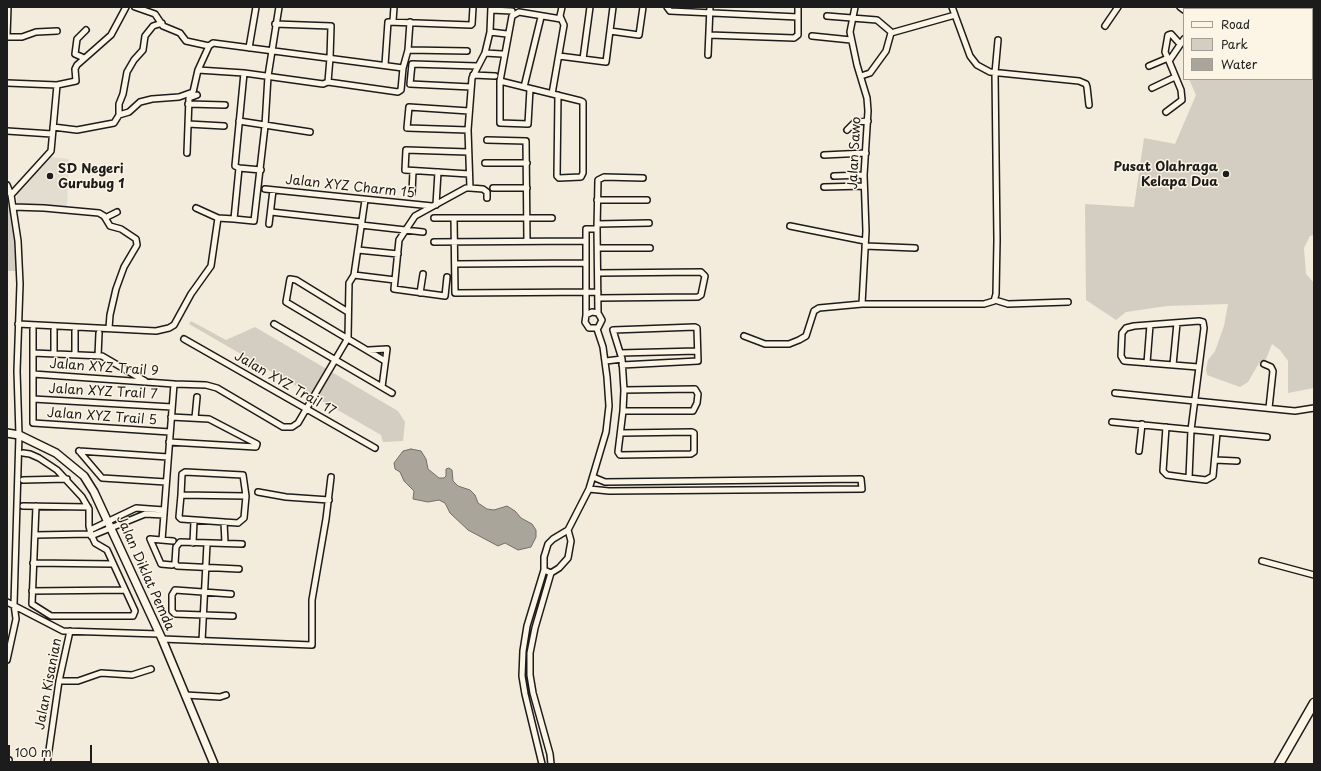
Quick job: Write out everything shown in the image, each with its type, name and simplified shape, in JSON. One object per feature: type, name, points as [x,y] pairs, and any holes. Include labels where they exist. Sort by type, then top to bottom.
[{"type":"main road","points":[[1279,764],[1314,703]]},
{"type":"street","points":[[8,7],[7,36],[22,37],[36,32],[57,31]]},
{"type":"street","points":[[75,69],[84,58],[111,34],[126,7]]},
{"type":"street","points":[[135,7],[155,14],[167,29],[180,33],[186,41],[208,46]]},
{"type":"street","points":[[249,48],[256,7]]},
{"type":"street","points":[[196,208],[218,218],[252,221],[256,219],[268,76],[278,7]]},
{"type":"street","points":[[393,21],[394,7]]},
{"type":"street","points":[[385,65],[387,24],[393,21],[471,25],[473,7]]},
{"type":"street","points":[[552,94],[564,25],[561,19],[562,7]]},
{"type":"street","points":[[583,59],[590,7]]},
{"type":"street","points":[[559,56],[606,62],[613,7]]},
{"type":"street","points":[[610,30],[639,35],[643,7]]},
{"type":"street","points":[[667,7],[670,11],[798,16]]},
{"type":"street","points":[[708,55],[710,7]]},
{"type":"street","points":[[709,35],[794,38],[798,35],[798,7]]},
{"type":"street","name":"Jalan Sawo","points":[[855,7],[850,25],[851,40],[868,98],[868,121],[864,174],[865,243],[862,304]]},
{"type":"street","points":[[952,7],[970,56],[977,65],[995,73],[1079,81],[1086,84],[1089,105]]},
{"type":"street","points":[[1105,26],[1118,7]]},
{"type":"street","points":[[470,188],[468,130],[471,87],[477,66],[485,53],[490,32],[491,9],[512,11]]},
{"type":"street","points":[[541,16],[527,88],[528,124],[503,124],[499,121],[500,81],[512,16],[519,12],[561,19]]},
{"type":"street","points":[[891,33],[955,15]]},
{"type":"street","points":[[827,16],[876,20],[886,25],[891,33],[886,51],[876,66],[870,73],[861,76]]},
{"type":"street","points":[[198,70],[244,73],[323,84],[328,82],[398,92],[401,90],[403,68],[408,50],[410,22]]},
{"type":"street","points":[[53,127],[65,130],[86,130],[114,123],[119,115],[119,104],[127,72],[134,60],[143,50],[145,36],[153,26],[162,23]]},
{"type":"street","points":[[275,24],[330,26],[328,82]]},
{"type":"street","points":[[7,83],[57,85],[76,81],[75,54],[77,38],[86,30]]},
{"type":"street","points":[[490,32],[507,34]]},
{"type":"street","points":[[1166,112],[1182,100],[1181,90],[1165,52],[1168,34],[1171,34],[1180,44]]},
{"type":"street","points":[[812,36],[851,40]]},
{"type":"street","points":[[995,300],[997,240],[995,73],[998,40]]},
{"type":"street","points":[[1149,66],[1168,60],[1183,40]]},
{"type":"street","points":[[197,104],[198,70],[208,46],[213,43],[403,68]]},
{"type":"street","points":[[408,50],[467,51]]},
{"type":"street","points":[[485,53],[502,54]]},
{"type":"street","points":[[75,54],[84,58]]},
{"type":"street","points":[[471,87],[410,84],[412,64],[477,66]]},
{"type":"street","points":[[244,73],[235,166],[239,168],[261,170]]},
{"type":"street","points":[[474,75],[495,76]]},
{"type":"street","points":[[1152,88],[1175,77]]},
{"type":"street","points":[[119,115],[129,112],[140,102],[152,99],[179,97],[193,92],[197,79]]},
{"type":"street","points":[[500,81],[558,95],[583,102],[583,173],[581,177],[559,178],[557,176],[558,95]]},
{"type":"street","points":[[11,195],[49,155],[57,85]]},
{"type":"street","points":[[186,153],[189,98],[197,95]]},
{"type":"street","points":[[188,104],[225,105]]},
{"type":"street","points":[[468,130],[408,128],[409,107],[469,110]]},
{"type":"street","points":[[239,121],[310,132]]},
{"type":"street","points":[[847,130],[854,122],[868,121]]},
{"type":"street","points":[[188,124],[224,126]]},
{"type":"street","points":[[7,131],[52,134]]},
{"type":"street","points":[[487,140],[526,140],[527,241]]},
{"type":"street","points":[[468,152],[406,150],[405,170],[469,174]]},
{"type":"street","points":[[824,155],[866,153]]},
{"type":"street","points":[[485,163],[527,163]]},
{"type":"street","points":[[234,219],[239,168]]},
{"type":"street","points":[[412,193],[413,170]]},
{"type":"street","points":[[434,206],[438,172]]},
{"type":"street","points":[[834,176],[864,174]]},
{"type":"street","points":[[597,329],[602,321],[598,313],[597,182],[600,178],[643,178]]},
{"type":"street","points":[[7,185],[11,195],[18,241],[20,284],[18,324],[19,435],[14,604],[16,619],[7,660]]},
{"type":"street","points":[[824,187],[864,186]]},
{"type":"street","points":[[447,277],[445,296],[394,289],[400,240],[415,216],[466,188],[483,189],[487,192],[487,198]]},
{"type":"street","points":[[493,188],[527,188]]},
{"type":"street","name":"Jalan XYZ Charm 15","points":[[265,189],[434,206]]},
{"type":"street","points":[[269,224],[273,190]]},
{"type":"street","points":[[348,338],[349,283],[354,275],[365,200]]},
{"type":"street","points":[[597,200],[647,200]]},
{"type":"street","points":[[13,207],[98,213],[105,218],[110,226],[121,229],[136,239],[137,243],[124,267],[116,289],[110,315],[109,328]]},
{"type":"street","points":[[105,218],[116,212]]},
{"type":"street","points":[[271,212],[422,232]]},
{"type":"street","points":[[18,324],[164,331],[174,325],[191,294],[211,266],[218,218]]},
{"type":"street","points":[[434,218],[552,218]]},
{"type":"street","points":[[454,218],[456,293],[598,292]]},
{"type":"street","points":[[597,329],[591,329],[587,326],[585,321],[586,229],[597,226],[649,223]]},
{"type":"street","points":[[790,226],[865,243],[915,248]]},
{"type":"street","points":[[434,242],[586,241]]},
{"type":"street","points":[[598,248],[650,248]]},
{"type":"street","points":[[358,250],[398,254]]},
{"type":"street","points":[[455,264],[586,263]]},
{"type":"street","points":[[598,273],[702,272],[705,276],[701,294],[698,297],[598,298]]},
{"type":"street","points":[[420,293],[422,274]]},
{"type":"street","points":[[354,275],[395,280]]},
{"type":"street","points":[[348,312],[296,280],[290,279],[286,302],[385,361]]},
{"type":"street","points":[[744,336],[765,344],[789,344],[806,336],[814,311],[819,308],[862,304],[984,304],[991,303],[995,300],[1008,304],[1068,302]]},
{"type":"street","points":[[586,315],[592,312],[598,313]]},
{"type":"street","points":[[1173,365],[1177,322]]},
{"type":"street","points":[[1189,478],[1191,430],[1194,401],[1198,367],[1203,322],[1177,322],[1126,328],[1121,338],[1122,360],[1147,364],[1198,367]]},
{"type":"street","points":[[274,324],[392,393]]},
{"type":"street","points":[[1147,364],[1150,325]]},
{"type":"street","points":[[606,361],[622,362],[696,362],[698,361],[696,327],[614,328],[622,362],[624,390],[618,452],[620,455],[691,454],[695,448],[694,433],[692,432],[621,433]]},
{"type":"street","points":[[33,329],[33,399]]},
{"type":"street","points":[[542,764],[525,694],[522,676],[523,651],[527,626],[544,570],[544,556],[548,544],[553,539],[568,530],[589,488],[606,432],[608,413],[606,361],[601,337],[597,329]]},
{"type":"street","points":[[54,330],[54,354]]},
{"type":"street","points":[[75,331],[75,355]]},
{"type":"street","points":[[98,333],[98,356]]},
{"type":"street","name":"Jalan XYZ Trail 9","points":[[33,374],[217,388],[283,427],[292,427],[298,423],[348,338]]},
{"type":"street","name":"Jalan XYZ Trail 17","points":[[184,339],[375,448]]},
{"type":"street","points":[[368,350],[387,349],[382,387]]},
{"type":"street","points":[[620,353],[697,351]]},
{"type":"street","points":[[33,353],[102,356],[146,382]]},
{"type":"street","points":[[1264,364],[1273,371],[1269,408]]},
{"type":"street","points":[[162,540],[174,384]]},
{"type":"street","points":[[623,411],[693,411],[697,403],[698,394],[695,389],[624,390]]},
{"type":"street","points":[[1115,393],[1295,411],[1314,408]]},
{"type":"street","points":[[196,398],[196,418]]},
{"type":"street","name":"Jalan XYZ Trail 7","points":[[33,399],[172,407]]},
{"type":"street","name":"Jalan XYZ Trail 5","points":[[33,399],[33,423],[170,432]]},
{"type":"street","points":[[169,442],[256,447],[257,444],[209,419],[171,417]]},
{"type":"street","points":[[1112,422],[1267,437]]},
{"type":"street","points":[[1139,451],[1142,424]]},
{"type":"street","points":[[1166,427],[1163,471],[1167,475],[1189,478],[1211,478],[1214,473],[1216,460],[1217,433]]},
{"type":"street","name":"Jalan Diklat Pemda","points":[[7,433],[19,435],[56,453],[84,476],[94,492],[112,528],[160,636],[214,764]]},
{"type":"street","points":[[166,482],[102,478],[78,451],[168,457]]},
{"type":"street","points":[[23,453],[39,458],[57,470],[67,479],[88,507],[91,533],[95,543],[107,550],[135,611],[133,616],[51,616],[35,606],[31,600],[36,506]]},
{"type":"street","points":[[1216,460],[1237,461]]},
{"type":"street","points":[[185,472],[243,475],[246,496],[242,521],[238,523],[194,521],[180,518],[181,495],[182,474],[185,472]]},
{"type":"street","points":[[7,602],[14,604],[63,631],[313,644],[312,600],[329,500],[331,477]]},
{"type":"street","points":[[589,488],[608,491],[862,489],[861,479],[608,482],[593,477]]},
{"type":"street","points":[[23,480],[67,479]]},
{"type":"street","points":[[608,482],[608,491]]},
{"type":"street","points":[[258,492],[329,500]]},
{"type":"street","points":[[181,495],[246,496]]},
{"type":"street","points":[[23,506],[88,507]]},
{"type":"street","points":[[91,533],[108,520],[136,508],[164,513]]},
{"type":"street","points":[[35,535],[91,533],[112,528],[145,514],[164,513]]},
{"type":"street","points":[[193,543],[194,521]]},
{"type":"street","points":[[224,522],[225,543]]},
{"type":"street","points":[[551,764],[550,754],[533,693],[530,675],[530,653],[535,628],[551,574],[559,568],[569,554],[571,541],[568,530]]},
{"type":"street","points":[[172,565],[161,564],[150,539],[173,541]]},
{"type":"street","points":[[239,569],[175,565],[176,545],[180,542],[242,544]]},
{"type":"street","points":[[202,639],[207,544]]},
{"type":"street","points":[[1262,561],[1314,575]]},
{"type":"street","points":[[33,563],[113,564]]},
{"type":"street","points":[[544,570],[551,574]]},
{"type":"street","points":[[32,591],[125,590]]},
{"type":"street","points":[[232,594],[175,590],[172,595],[172,611],[174,614],[232,616]]},
{"type":"street","name":"Jalan Kisanian","points":[[47,764],[59,682],[70,631]]},
{"type":"street","points":[[59,682],[78,682],[101,673],[132,675],[151,669]]},
{"type":"street","points":[[185,695],[220,697],[226,695]]},
{"type":"shaded area","name":"SD Negeri Gurubug 1","points":[[48,157],[69,159],[67,208],[17,205],[17,192]]},
{"type":"green space","name":"Pusat Olahraga Kelapa Dua","points":[[1314,7],[1314,235],[1310,236],[1304,248],[1306,274],[1314,283],[1314,388],[1288,393],[1288,361],[1280,350],[1272,344],[1264,364],[1259,363],[1248,382],[1240,387],[1207,375],[1206,369],[1208,360],[1215,351],[1224,326],[1228,304],[1167,306],[1126,312],[1116,320],[1086,300],[1085,204],[1134,207],[1144,138],[1175,144],[1196,95],[1189,80],[1313,80],[1313,8],[1252,8]]},
{"type":"green space","points":[[7,199],[12,212],[16,271],[7,271]]},
{"type":"green space","points":[[191,321],[226,340],[255,327],[398,411],[405,422],[403,441],[383,442],[381,435],[189,324]]},
{"type":"water","points":[[411,449],[421,451],[426,459],[428,469],[439,478],[444,478],[446,476],[446,469],[449,468],[452,470],[453,481],[458,486],[470,490],[475,495],[478,503],[487,509],[494,510],[507,506],[515,511],[521,518],[532,524],[536,530],[536,537],[531,547],[518,550],[505,543],[498,546],[468,530],[450,513],[445,503],[439,500],[428,502],[413,499],[414,491],[404,481],[400,472],[395,469],[394,463],[403,451]]},
{"type":"place","name":"Pusat Olahraga Kelapa Dua","points":[[1226,174]]},
{"type":"place","name":"SD Negeri Gurubug 1","points":[[50,176]]}]
